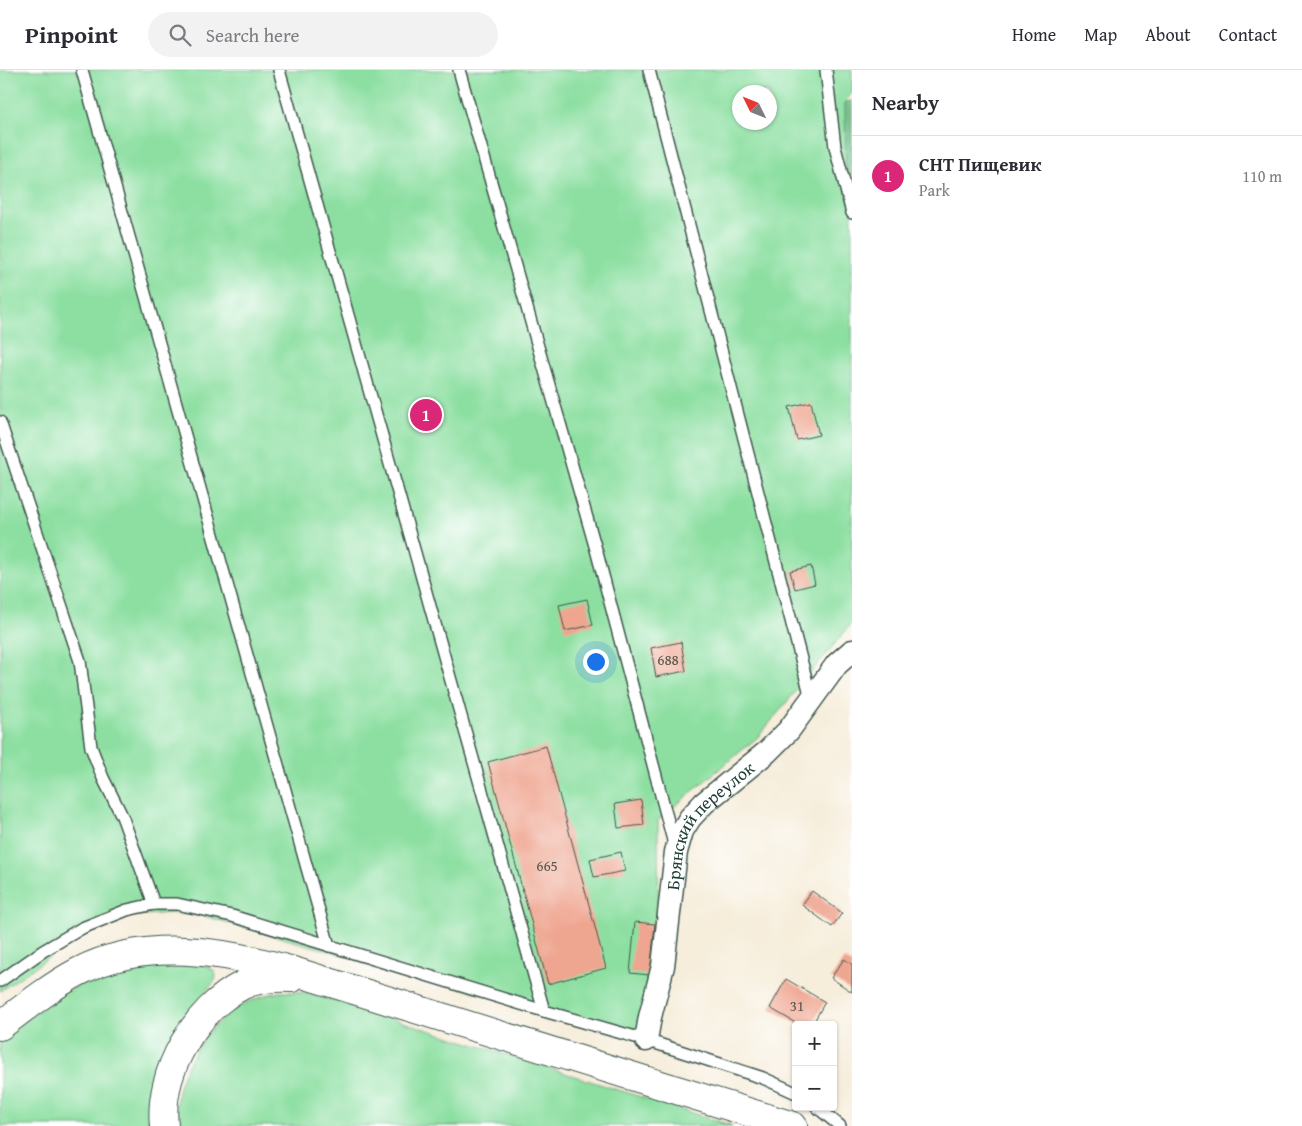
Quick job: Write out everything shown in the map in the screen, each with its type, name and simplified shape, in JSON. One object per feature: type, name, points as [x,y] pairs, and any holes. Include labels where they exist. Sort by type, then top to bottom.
[{"type":"highway","points":[[0,1026],[56,984],[100,962],[138,952],[185,951],[226,956],[259,962],[333,984],[788,1125]]},
{"type":"highway","points":[[164,1126],[162,1105],[171,1071],[178,1054],[189,1036],[213,1006],[244,985],[261,979],[281,977],[333,984]]},
{"type":"street","name":"Брянский переулок","points":[[646,1040],[663,966],[676,852],[682,831],[690,818],[704,803],[767,752],[783,736],[844,657]]},
{"type":"lane","points":[[82,70],[329,946]]},
{"type":"lane","points":[[279,70],[544,1011]]},
{"type":"lane","points":[[459,70],[597,553],[676,852]]},
{"type":"lane","points":[[649,70],[811,698]]},
{"type":"lane","points":[[826,70],[836,147],[852,213]]},
{"type":"lane","points":[[0,422],[80,661],[91,747],[103,778],[125,823],[154,904]]},
{"type":"lane","points":[[844,657],[852,640]]},
{"type":"lane","points":[[0,979],[82,928],[127,910],[154,904],[177,904],[224,914],[646,1040],[763,1078],[792,1091]]},
{"type":"lane","points":[[822,1111],[840,1126]]},
{"type":"green space","points":[[0,70],[852,70],[852,93],[845,102],[852,212],[852,619],[847,629],[758,737],[658,820],[659,962],[646,1040],[204,916],[169,913],[131,916],[80,936],[0,991]]},
{"type":"green space","points":[[852,101],[852,212],[846,191],[845,102]]},
{"type":"green space","points":[[134,963],[203,964],[215,971],[216,976],[215,981],[187,1014],[166,1046],[154,1081],[150,1126],[0,1126],[0,1038],[65,992]]},
{"type":"green space","points":[[279,992],[317,995],[733,1126],[177,1126],[177,1102],[180,1083],[188,1064],[207,1034],[227,1015],[239,1007]]},
{"type":"building","points":[[811,402],[819,435],[797,440],[789,407]]},
{"type":"building","points":[[811,566],[815,584],[795,589],[790,571]]},
{"type":"building","points":[[587,599],[593,625],[565,631],[559,605]]},
{"type":"building","points":[[681,642],[686,671],[656,677],[651,648]]},
{"type":"building","points":[[546,746],[606,968],[548,984],[488,762]]},
{"type":"building","points":[[641,800],[644,825],[618,828],[615,804]]},
{"type":"building","points":[[621,852],[625,871],[594,877],[590,859]]},
{"type":"building","points":[[812,891],[842,913],[832,927],[802,905]]},
{"type":"building","points":[[635,922],[655,924],[650,975],[630,973]]},
{"type":"building","points":[[844,959],[852,964],[852,992],[831,978]]},
{"type":"building","points":[[786,979],[825,1002],[814,1021],[792,1021],[770,1008]]},
{"type":"place","name":"СНТ Пищевик","points":[[426,415]]}]
